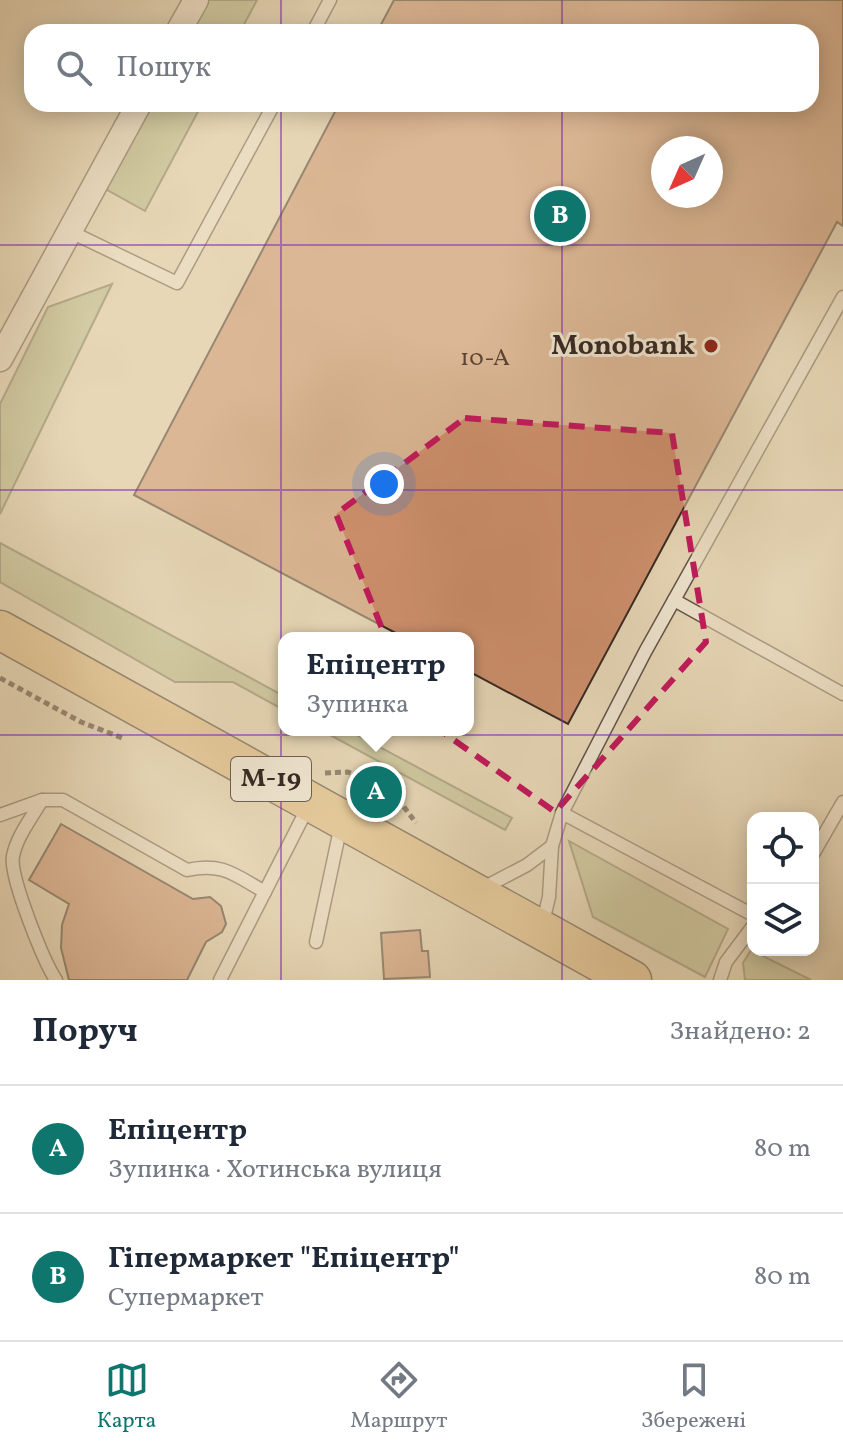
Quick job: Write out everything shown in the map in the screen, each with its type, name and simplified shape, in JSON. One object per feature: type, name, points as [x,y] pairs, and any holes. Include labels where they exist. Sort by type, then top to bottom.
[{"type":"highway","name":"М-19","points":[[0,630],[632,980]]},
{"type":"street","points":[[182,24],[196,0]]},
{"type":"street","points":[[0,359],[135,112]]},
{"type":"lane","points":[[317,24],[330,0]]},
{"type":"lane","points":[[71,232],[177,283],[270,112]]},
{"type":"lane","points":[[541,929],[549,897],[552,846],[562,813],[674,600],[843,297]]},
{"type":"lane","points":[[674,600],[843,694]]},
{"type":"lane","points":[[0,815],[42,800],[63,800],[187,870],[206,866],[228,871],[265,892]]},
{"type":"lane","points":[[42,800],[17,843],[12,861],[20,895],[56,980]]},
{"type":"lane","points":[[819,844],[843,802]]},
{"type":"lane","points":[[220,980],[265,892],[327,810]]},
{"type":"lane","points":[[316,942],[327,810]]},
{"type":"lane","points":[[562,813],[747,912]]},
{"type":"lane","points":[[475,892],[527,865],[552,846]]},
{"type":"lane","points":[[720,980],[726,962],[747,934]]},
{"type":"highlighted area","points":[[465,418],[672,433],[706,642],[555,812],[416,713],[336,514]]},
{"type":"green space","points":[[206,0],[257,0],[244,24],[192,24]]},
{"type":"green space","points":[[144,112],[198,112],[145,211],[102,187]]},
{"type":"green space","points":[[112,284],[0,514],[0,404],[48,307]]},
{"type":"green space","points":[[0,543],[278,693],[278,707],[233,682],[175,682],[0,582]]},
{"type":"green space","points":[[332,736],[359,736],[512,818],[505,830]]},
{"type":"green space","points":[[569,841],[728,929],[705,977],[593,917]]},
{"type":"green space","points":[[747,956],[763,956],[811,980],[745,980],[743,963]]},
{"type":"building","points":[[394,0],[843,0],[843,226],[837,222],[568,724],[474,674],[474,632],[394,632],[134,495],[335,112],[819,112],[819,24],[381,24]]},
{"type":"building","points":[[61,824],[193,899],[210,897],[221,906],[226,924],[222,932],[206,942],[187,980],[69,980],[61,948],[62,925],[69,904],[29,880]]},
{"type":"building","points":[[420,930],[422,951],[428,951],[430,977],[384,979],[381,933]]},
{"type":"place","name":"Гіпермаркет \"Епіцентр\"","points":[[560,216]]},
{"type":"place","name":"Monobank","points":[[711,346]]},
{"type":"place","name":"Епіцентр","points":[[376,792]]}]
